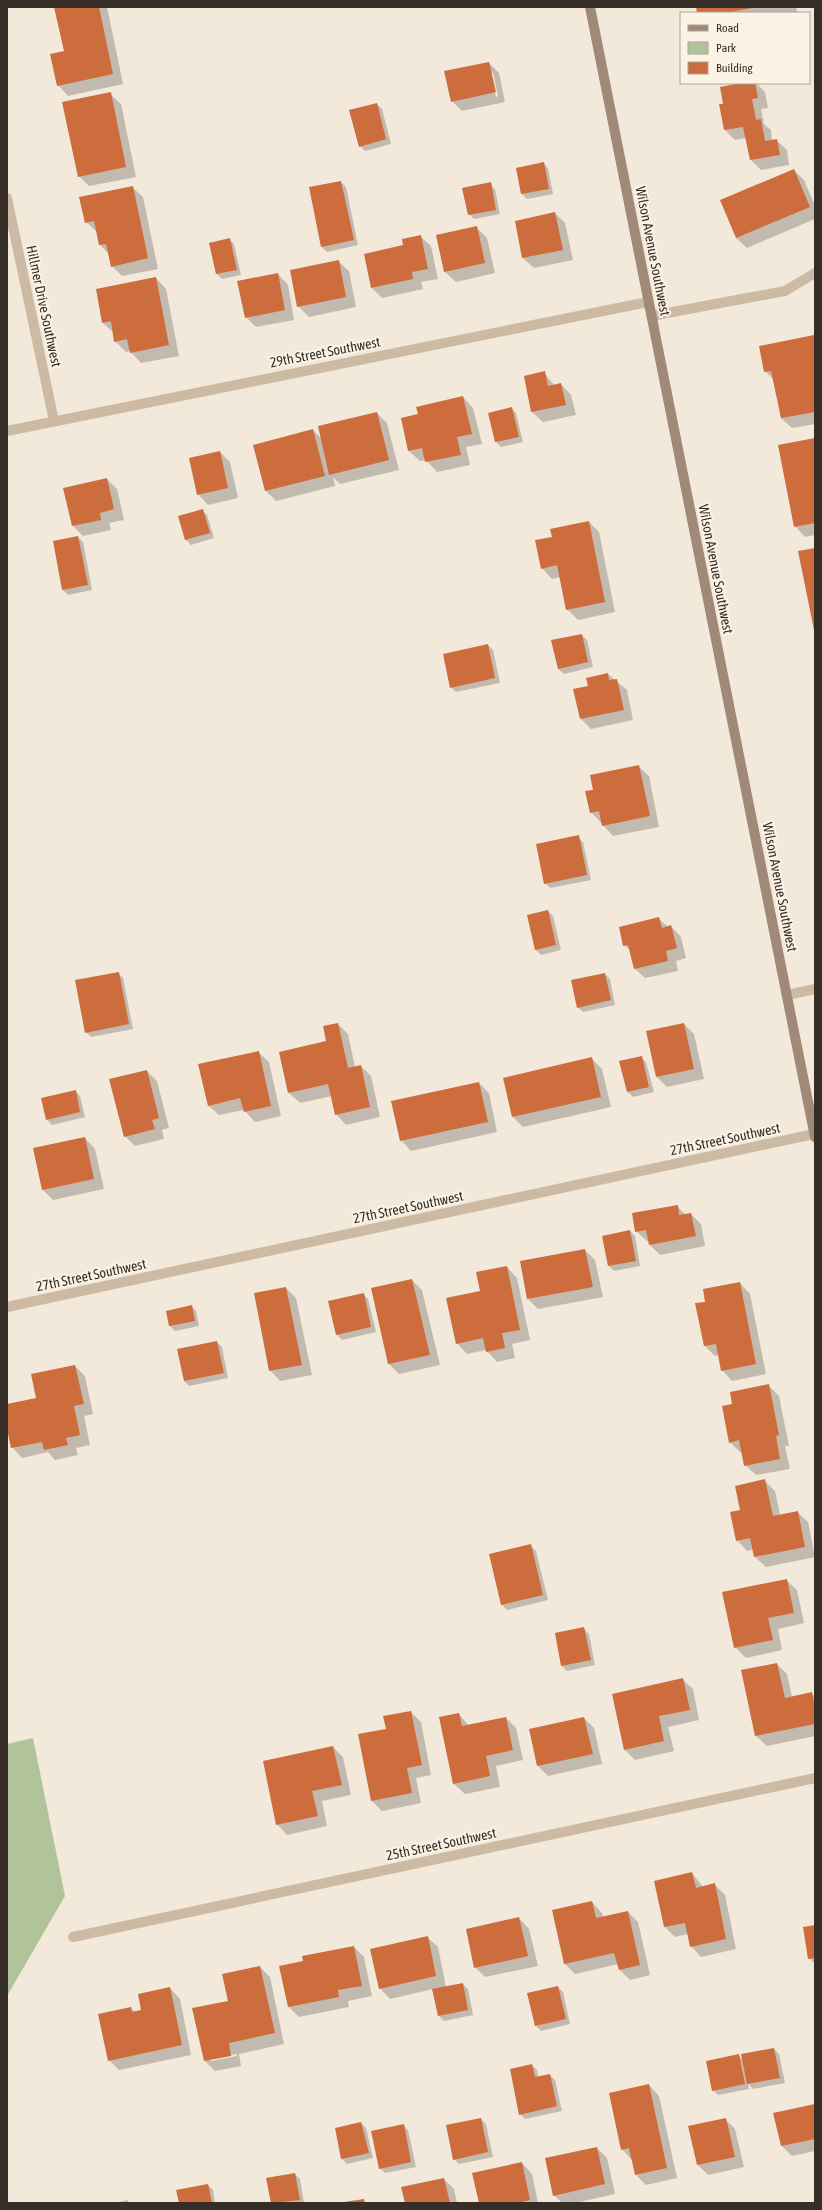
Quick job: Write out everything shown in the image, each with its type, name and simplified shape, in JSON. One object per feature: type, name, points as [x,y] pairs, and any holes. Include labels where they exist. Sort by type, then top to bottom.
[{"type":"main road","name":"Wilson Avenue Southwest","points":[[590,7],[815,1136]]},
{"type":"street","name":"Hillmer Drive Southwest","points":[[7,198],[54,421]]},
{"type":"street","points":[[652,316],[785,291],[815,273]]},
{"type":"street","name":"29th Street Southwest","points":[[7,432],[54,421],[648,302]]},
{"type":"street","points":[[787,995],[815,989]]},
{"type":"street","name":"27th Street Southwest","points":[[7,1307],[815,1136]]},
{"type":"street","name":"25th Street Southwest","points":[[73,1937],[815,1778]]},
{"type":"green space","points":[[33,1738],[65,1896],[7,1996],[7,1744]]},
{"type":"building","points":[[54,7],[99,7],[113,74],[57,86],[50,54],[64,51]]},
{"type":"building","points":[[696,7],[752,7],[730,12],[697,12]]},
{"type":"building","points":[[489,62],[496,92],[451,102],[444,71]]},
{"type":"building","points":[[735,84],[755,84],[758,98],[752,99],[756,120],[761,119],[765,141],[777,139],[780,155],[750,160],[743,127],[724,130],[719,104],[723,104],[720,87]]},
{"type":"building","points":[[111,92],[126,167],[78,177],[62,102]]},
{"type":"building","points":[[377,103],[386,139],[359,147],[349,110]]},
{"type":"building","points":[[544,162],[549,189],[521,194],[516,168]]},
{"type":"building","points":[[794,169],[810,207],[736,238],[720,200]]},
{"type":"building","points":[[341,181],[354,240],[321,247],[309,187]]},
{"type":"building","points":[[491,182],[496,210],[468,215],[462,188]]},
{"type":"building","points":[[133,186],[148,258],[111,267],[106,244],[99,245],[94,221],[85,223],[79,197]]},
{"type":"building","points":[[555,212],[563,250],[522,258],[515,221]]},
{"type":"building","points":[[477,226],[485,263],[444,272],[436,235]]},
{"type":"building","points":[[421,235],[428,269],[412,272],[413,279],[371,288],[364,254],[403,245],[402,239]]},
{"type":"building","points":[[230,238],[237,270],[216,274],[209,243]]},
{"type":"building","points":[[339,260],[346,297],[297,307],[290,270]]},
{"type":"building","points":[[278,273],[285,310],[245,318],[237,281]]},
{"type":"building","points":[[156,277],[169,345],[130,353],[127,339],[114,342],[111,321],[102,323],[96,289]]},
{"type":"building","points":[[814,335],[815,412],[781,418],[771,371],[764,372],[759,346]]},
{"type":"building","points":[[545,371],[548,386],[561,383],[566,405],[531,412],[524,376]]},
{"type":"building","points":[[463,396],[472,434],[457,437],[461,455],[425,462],[422,448],[408,451],[401,418],[418,414],[416,407]]},
{"type":"building","points":[[512,407],[519,437],[495,442],[488,413]]},
{"type":"building","points":[[377,412],[389,460],[329,475],[318,426]]},
{"type":"building","points":[[313,429],[325,476],[265,491],[253,445]]},
{"type":"building","points":[[815,438],[815,523],[794,527],[778,445]]},
{"type":"building","points":[[220,451],[228,488],[197,495],[189,458]]},
{"type":"building","points":[[107,478],[114,509],[100,513],[101,520],[72,526],[63,488]]},
{"type":"building","points":[[203,509],[210,533],[185,540],[178,516]]},
{"type":"building","points":[[589,521],[605,602],[566,610],[557,565],[541,569],[535,540],[552,537],[550,529]]},
{"type":"building","points":[[78,536],[88,585],[62,590],[53,541]]},
{"type":"building","points":[[815,548],[815,630],[814,630],[798,551]]},
{"type":"building","points":[[582,634],[588,662],[558,669],[551,640]]},
{"type":"building","points":[[488,644],[495,678],[450,688],[443,654]]},
{"type":"building","points":[[608,673],[609,680],[617,679],[624,710],[580,719],[573,689],[588,686],[586,678]]},
{"type":"building","points":[[639,765],[650,816],[602,826],[599,811],[590,813],[585,791],[593,790],[590,775]]},
{"type":"building","points":[[579,835],[587,875],[544,884],[536,844]]},
{"type":"building","points":[[548,910],[556,945],[535,950],[527,915]]},
{"type":"building","points":[[659,917],[662,928],[671,925],[677,948],[666,951],[668,961],[634,969],[628,945],[623,946],[619,927]]},
{"type":"building","points":[[119,972],[129,1024],[85,1033],[75,980]]},
{"type":"building","points":[[605,973],[611,1000],[577,1008],[571,980]]},
{"type":"building","points":[[338,1023],[348,1068],[361,1065],[370,1107],[335,1115],[328,1084],[288,1093],[279,1052],[326,1041],[323,1026]]},
{"type":"building","points":[[684,1023],[694,1069],[656,1077],[646,1031]]},
{"type":"building","points":[[259,1051],[271,1106],[244,1112],[240,1098],[208,1106],[198,1064]]},
{"type":"building","points":[[642,1056],[649,1087],[627,1092],[619,1061]]},
{"type":"building","points":[[592,1057],[601,1097],[512,1117],[503,1078]]},
{"type":"building","points":[[147,1070],[159,1118],[152,1120],[155,1129],[124,1137],[109,1079]]},
{"type":"building","points":[[479,1082],[488,1122],[400,1141],[391,1101]]},
{"type":"building","points":[[76,1090],[80,1112],[46,1120],[41,1098]]},
{"type":"building","points":[[85,1137],[94,1179],[42,1190],[33,1148]]},
{"type":"building","points":[[678,1205],[679,1215],[691,1213],[696,1236],[649,1245],[646,1230],[635,1232],[632,1213]]},
{"type":"building","points":[[630,1230],[636,1261],[608,1266],[602,1236]]},
{"type":"building","points":[[585,1249],[593,1287],[527,1299],[520,1261]]},
{"type":"building","points":[[507,1266],[520,1330],[502,1333],[505,1348],[486,1352],[483,1338],[456,1344],[446,1298],[480,1291],[476,1272]]},
{"type":"building","points":[[412,1279],[430,1355],[388,1364],[371,1288]]},
{"type":"building","points":[[740,1282],[756,1364],[721,1371],[716,1344],[704,1346],[695,1303],[705,1302],[703,1289]]},
{"type":"building","points":[[286,1287],[302,1365],[269,1371],[254,1293]]},
{"type":"building","points":[[364,1293],[371,1327],[336,1335],[328,1301]]},
{"type":"building","points":[[192,1305],[195,1321],[169,1326],[166,1311]]},
{"type":"building","points":[[217,1341],[224,1373],[184,1381],[177,1349]]},
{"type":"building","points":[[75,1365],[84,1404],[74,1406],[80,1435],[66,1438],[68,1445],[44,1450],[42,1442],[11,1448],[7,1429],[7,1404],[36,1398],[31,1374]]},
{"type":"building","points":[[769,1384],[779,1435],[776,1436],[780,1459],[744,1466],[739,1440],[729,1443],[722,1406],[732,1404],[730,1392]]},
{"type":"building","points":[[765,1479],[773,1516],[798,1511],[805,1547],[754,1557],[750,1538],[736,1541],[730,1512],[740,1510],[735,1486]]},
{"type":"building","points":[[531,1544],[543,1595],[501,1605],[489,1554]]},
{"type":"building","points":[[787,1579],[794,1613],[768,1618],[773,1640],[734,1648],[722,1592]]},
{"type":"building","points":[[584,1627],[591,1660],[561,1666],[555,1633]]},
{"type":"building","points":[[777,1663],[785,1698],[812,1692],[815,1708],[815,1724],[755,1736],[741,1670]]},
{"type":"building","points":[[683,1678],[690,1710],[659,1716],[664,1741],[624,1750],[612,1694]]},
{"type":"building","points":[[411,1711],[422,1765],[407,1768],[412,1793],[371,1801],[358,1734],[386,1729],[383,1716]]},
{"type":"building","points":[[459,1713],[462,1726],[506,1717],[513,1750],[486,1756],[490,1776],[453,1784],[439,1717]]},
{"type":"building","points":[[584,1717],[593,1754],[537,1766],[529,1729]]},
{"type":"building","points":[[333,1746],[342,1785],[312,1791],[318,1816],[276,1825],[263,1761]]},
{"type":"building","points":[[692,1872],[696,1888],[715,1883],[726,1939],[690,1947],[685,1923],[664,1927],[654,1881]]},
{"type":"building","points":[[592,1901],[596,1918],[628,1911],[640,1965],[619,1970],[614,1953],[564,1964],[552,1910]]},
{"type":"building","points":[[519,1917],[528,1956],[474,1968],[466,1929]]},
{"type":"building","points":[[815,1925],[815,1958],[808,1959],[803,1927]]},
{"type":"building","points":[[428,1936],[436,1976],[379,1989],[370,1949]]},
{"type":"building","points":[[354,1946],[362,1986],[338,1990],[339,1997],[288,2007],[279,1966],[303,1961],[302,1956]]},
{"type":"building","points":[[260,1966],[275,2033],[229,2043],[231,2056],[204,2061],[192,2008],[228,2001],[222,1974]]},
{"type":"building","points":[[463,1983],[468,2010],[438,2016],[432,1989]]},
{"type":"building","points":[[558,1986],[566,2019],[535,2026],[527,1993]]},
{"type":"building","points":[[170,1987],[182,2045],[108,2061],[98,2014],[131,2007],[132,2012],[141,2010],[138,1994]]},
{"type":"building","points":[[774,2048],[780,2078],[747,2084],[741,2054]]},
{"type":"building","points":[[739,2054],[745,2084],[712,2091],[706,2061]]},
{"type":"building","points":[[532,2064],[535,2077],[550,2074],[557,2106],[519,2115],[510,2069]]},
{"type":"building","points":[[649,2084],[667,2168],[635,2175],[629,2148],[621,2150],[609,2093]]},
{"type":"building","points":[[815,2104],[815,2139],[781,2146],[773,2113]]},
{"type":"building","points":[[481,2118],[488,2152],[453,2160],[446,2125]]},
{"type":"building","points":[[726,2118],[735,2157],[697,2165],[688,2126]]},
{"type":"building","points":[[361,2122],[369,2153],[341,2159],[335,2128]]},
{"type":"building","points":[[404,2124],[411,2162],[379,2169],[371,2131]]},
{"type":"building","points":[[597,2147],[605,2184],[553,2196],[545,2158]]},
{"type":"building","points":[[522,2162],[530,2200],[517,2203],[479,2203],[472,2173]]},
{"type":"building","points":[[295,2173],[300,2200],[271,2203],[266,2178]]},
{"type":"building","points":[[444,2178],[450,2203],[405,2203],[401,2187]]},
{"type":"building","points":[[208,2184],[212,2203],[179,2203],[176,2190]]},
{"type":"building","points":[[364,2199],[365,2203],[344,2203],[344,2202]]}]
